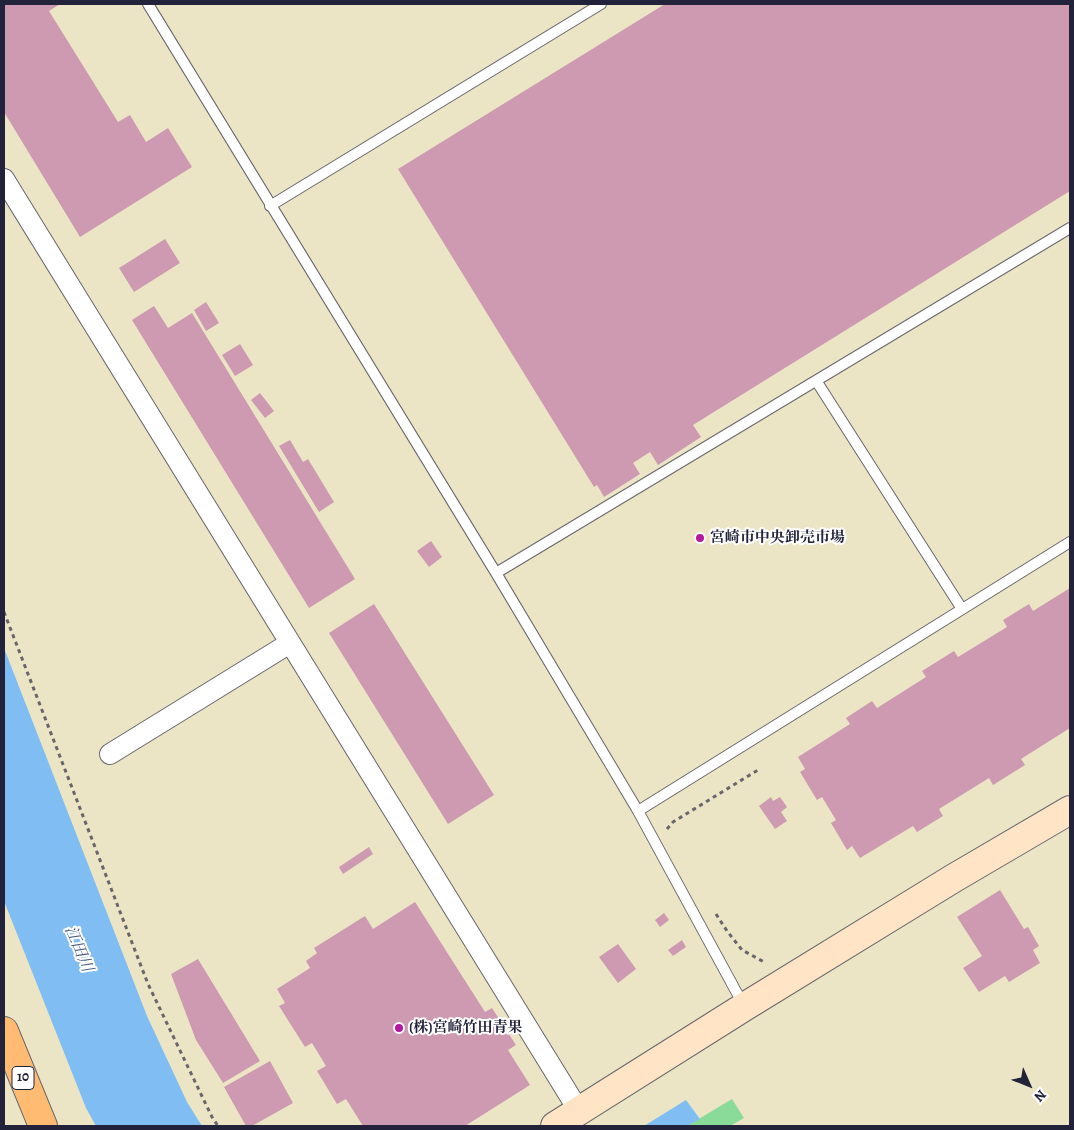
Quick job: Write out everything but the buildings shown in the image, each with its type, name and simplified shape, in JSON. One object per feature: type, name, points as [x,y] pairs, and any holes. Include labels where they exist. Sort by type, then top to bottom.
[{"type":"main road","name":"10","points":[[4,1031],[42,1126]]},
{"type":"street","points":[[4,178],[579,1111]]},
{"type":"street","points":[[110,754],[290,643]]},
{"type":"street","points":[[555,1126],[954,878],[1070,810]]},
{"type":"lane","points":[[148,4],[496,573],[638,811],[744,1007]]},
{"type":"lane","points":[[270,206],[589,7],[601,4]]},
{"type":"lane","points":[[496,573],[817,382],[1070,228]]},
{"type":"lane","points":[[817,382],[962,609]]},
{"type":"lane","points":[[638,811],[1070,542]]},
{"type":"path","points":[[4,612],[148,984],[212,1118],[218,1126]]},
{"type":"path","points":[[665,831],[673,822],[758,770]]},
{"type":"path","points":[[711,906],[742,950],[767,963]]},
{"type":"green space","points":[[732,1099],[744,1118],[730,1126],[687,1126]]},
{"type":"water","name":"江田川","points":[[4,648],[147,1016],[187,1102],[202,1126],[96,1126],[86,1108],[4,901]]},
{"type":"water","points":[[686,1100],[700,1119],[687,1126],[644,1126]]},
{"type":"place","name":"宮崎市中央卸売市場","points":[[700,538]]},
{"type":"place","name":"(株)宮崎竹田青果","points":[[399,1028]]}]
